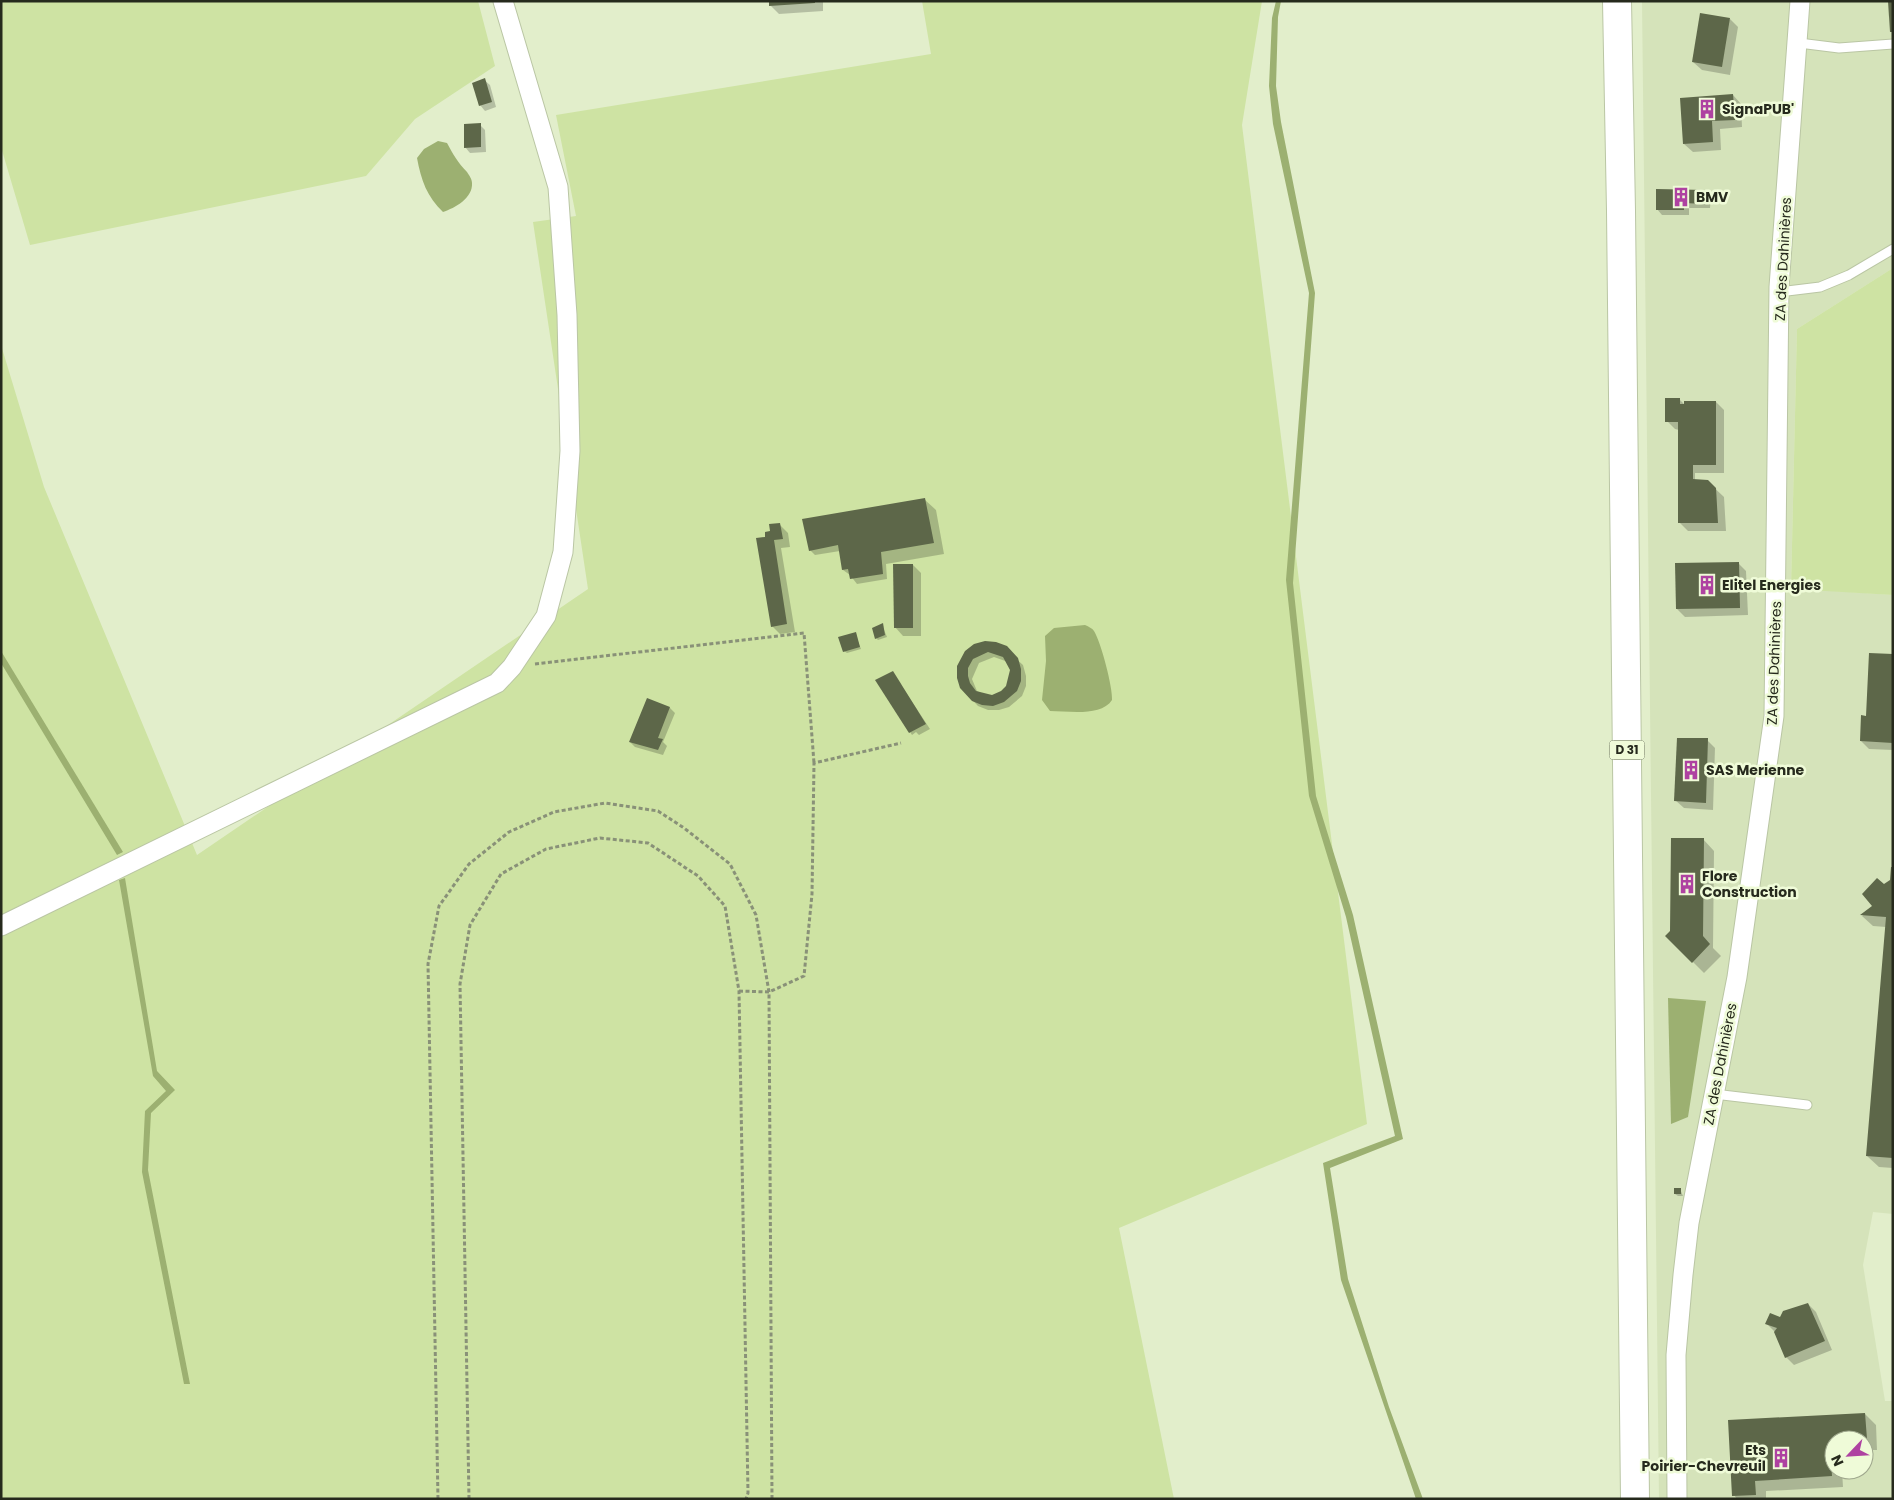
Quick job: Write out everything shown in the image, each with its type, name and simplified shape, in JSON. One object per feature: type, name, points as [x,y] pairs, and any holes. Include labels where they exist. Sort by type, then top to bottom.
[{"type":"main road","name":"D 31","points":[[1617,1],[1622,230],[1635,1499]]},
{"type":"street","points":[[1,926],[497,683],[512,667],[546,616],[563,552],[570,451],[567,315],[558,187],[503,1]]},
{"type":"street","name":"ZA des Dahinières","points":[[1676,1499],[1676,1355],[1689,1223],[1737,977],[1774,716],[1779,292],[1799,43],[1800,1]]},
{"type":"lane","points":[[1799,43],[1839,48],[1893,44]]},
{"type":"lane","points":[[1779,292],[1820,287],[1849,275],[1893,249]]},
{"type":"lane","points":[[1714,1094],[1807,1104]]},
{"type":"path","points":[[512,667],[804,633],[814,763],[812,894],[804,976],[769,992],[739,991]]},
{"type":"path","points":[[814,763],[901,743]]},
{"type":"path","points":[[438,1499],[428,964],[439,906],[469,864],[509,832],[554,812],[605,802],[658,811],[684,828],[730,864],[756,915],[769,992],[772,1499]]},
{"type":"path","points":[[469,1499],[460,984],[470,925],[501,874],[546,849],[600,838],[648,843],[698,876],[725,906],[739,991],[748,1483],[746,1499]]},
{"type":"shaded area","points":[[1,1],[478,1],[495,66],[415,119],[366,176],[30,245],[1,147]]},
{"type":"shaded area","points":[[922,1],[1262,1],[1242,125],[1367,1124],[1119,1228],[1174,1499],[1,1499],[1,345],[44,487],[197,855],[588,589],[533,222],[576,216],[556,115],[931,54]]},
{"type":"shaded area","points":[[1276,1],[1281,1],[1278,17],[1276,86],[1281,122],[1315,293],[1293,583],[1316,796],[1353,915],[1403,1139],[1330,1168],[1348,1279],[1389,1407],[1423,1499],[1416,1499],[1341,1280],[1323,1163],[1395,1136],[1346,917],[1309,796],[1286,580],[1309,293],[1273,124],[1269,86],[1272,18]]},
{"type":"shaded area","points":[[1642,1],[1893,1],[1893,268],[1797,329],[1791,588],[1893,595],[1893,1214],[1873,1212],[1863,1265],[1885,1401],[1893,1401],[1893,1499],[1659,1499]]},
{"type":"shaded area","points":[[438,141],[447,143],[472,180],[472,188],[466,198],[458,205],[443,212],[426,188],[417,158],[424,149]]},
{"type":"shaded area","points":[[1893,268],[1893,595],[1791,589],[1797,329]]},
{"type":"shaded area","points":[[1085,625],[1094,631],[1100,645],[1109,676],[1112,700],[1100,709],[1092,711],[1050,711],[1042,700],[1046,661],[1045,636],[1054,628]]},
{"type":"shaded area","points":[[1,651],[123,852],[117,855],[1,663]]},
{"type":"shaded area","points":[[125,878],[157,1071],[175,1090],[151,1113],[148,1170],[190,1384],[184,1384],[142,1172],[145,1111],[166,1091],[153,1076],[119,880]]},
{"type":"shaded area","points":[[1668,998],[1706,1001],[1688,1117],[1671,1124]]},
{"type":"building","points":[[769,1],[815,1],[815,3],[769,6]]},
{"type":"building","points":[[1888,1],[1893,1],[1893,32],[1890,32]]},
{"type":"building","points":[[1700,13],[1730,18],[1722,67],[1692,62]]},
{"type":"building","points":[[485,78],[492,102],[479,106],[472,83]]},
{"type":"building","name":"SignaPUB'","points":[[1733,94],[1735,120],[1712,121],[1713,142],[1683,144],[1680,98]]},
{"type":"building","points":[[481,123],[481,147],[464,148],[464,124]]},
{"type":"building","name":"BMV","points":[[1656,189],[1706,190],[1706,204],[1684,203],[1684,210],[1656,210]]},
{"type":"building","points":[[1665,398],[1680,398],[1680,404],[1684,404],[1684,401],[1716,401],[1716,465],[1693,465],[1693,479],[1708,480],[1716,488],[1718,523],[1678,523],[1678,422],[1665,422]]},
{"type":"building","points":[[925,498],[934,543],[881,552],[883,574],[850,579],[848,569],[842,570],[838,545],[809,551],[802,519]]},
{"type":"building","points":[[780,523],[783,539],[774,540],[787,624],[771,627],[756,538],[765,537],[765,532],[770,531],[769,524]]},
{"type":"building","name":"Elitel Energies","points":[[1739,562],[1740,608],[1676,609],[1675,563]]},
{"type":"building","points":[[893,564],[913,564],[913,628],[894,628]]},
{"type":"building","points":[[883,623],[885,635],[875,639],[872,628]]},
{"type":"building","points":[[856,632],[860,647],[843,652],[838,637]]},
{"type":"building","points":[[985,641],[996,642],[1007,646],[1018,658],[1021,669],[1021,681],[1017,691],[1004,702],[993,706],[982,705],[972,701],[960,688],[957,678],[957,666],[965,651],[974,644]],"holes":[[[988,652],[1003,657],[1010,670],[1006,686],[1001,691],[992,695],[976,691],[970,683],[968,676],[968,668],[973,659]]]},
{"type":"building","points":[[1869,653],[1893,654],[1893,743],[1860,741],[1861,715],[1866,716]]},
{"type":"building","points":[[893,671],[926,724],[909,733],[875,680]]},
{"type":"building","points":[[647,698],[670,707],[658,738],[663,739],[658,750],[629,742]]},
{"type":"building","name":"SAS Merienne","points":[[1677,738],[1708,738],[1706,803],[1674,801]]},
{"type":"building","name":"Flore Construction","points":[[1671,838],[1704,838],[1703,936],[1710,944],[1692,963],[1665,936],[1670,931]]},
{"type":"building","points":[[1891,867],[1893,867],[1893,1158],[1866,1156],[1886,917],[1860,915],[1872,906],[1862,894],[1877,878],[1884,884],[1890,880]]},
{"type":"building","points":[[1674,1188],[1681,1188],[1681,1194],[1674,1194]]},
{"type":"building","points":[[1808,1303],[1825,1341],[1785,1358],[1774,1332],[1777,1328],[1765,1324],[1770,1313],[1780,1317],[1783,1311]]},
{"type":"building","name":"Ets Poirier-Chevreuil","points":[[1865,1413],[1866,1430],[1824,1430],[1824,1477],[1755,1481],[1756,1495],[1732,1496],[1728,1420]]},
{"type":"place","name":"SignaPUB'","points":[[1707,109]]},
{"type":"place","name":"BMV","points":[[1681,197]]},
{"type":"place","name":"Elitel Energies","points":[[1707,585]]},
{"type":"place","name":"SAS Merienne","points":[[1691,770]]},
{"type":"place","name":"Flore Construction","points":[[1687,884]]},
{"type":"place","name":"Ets Poirier-Chevreuil","points":[[1781,1458]]}]
